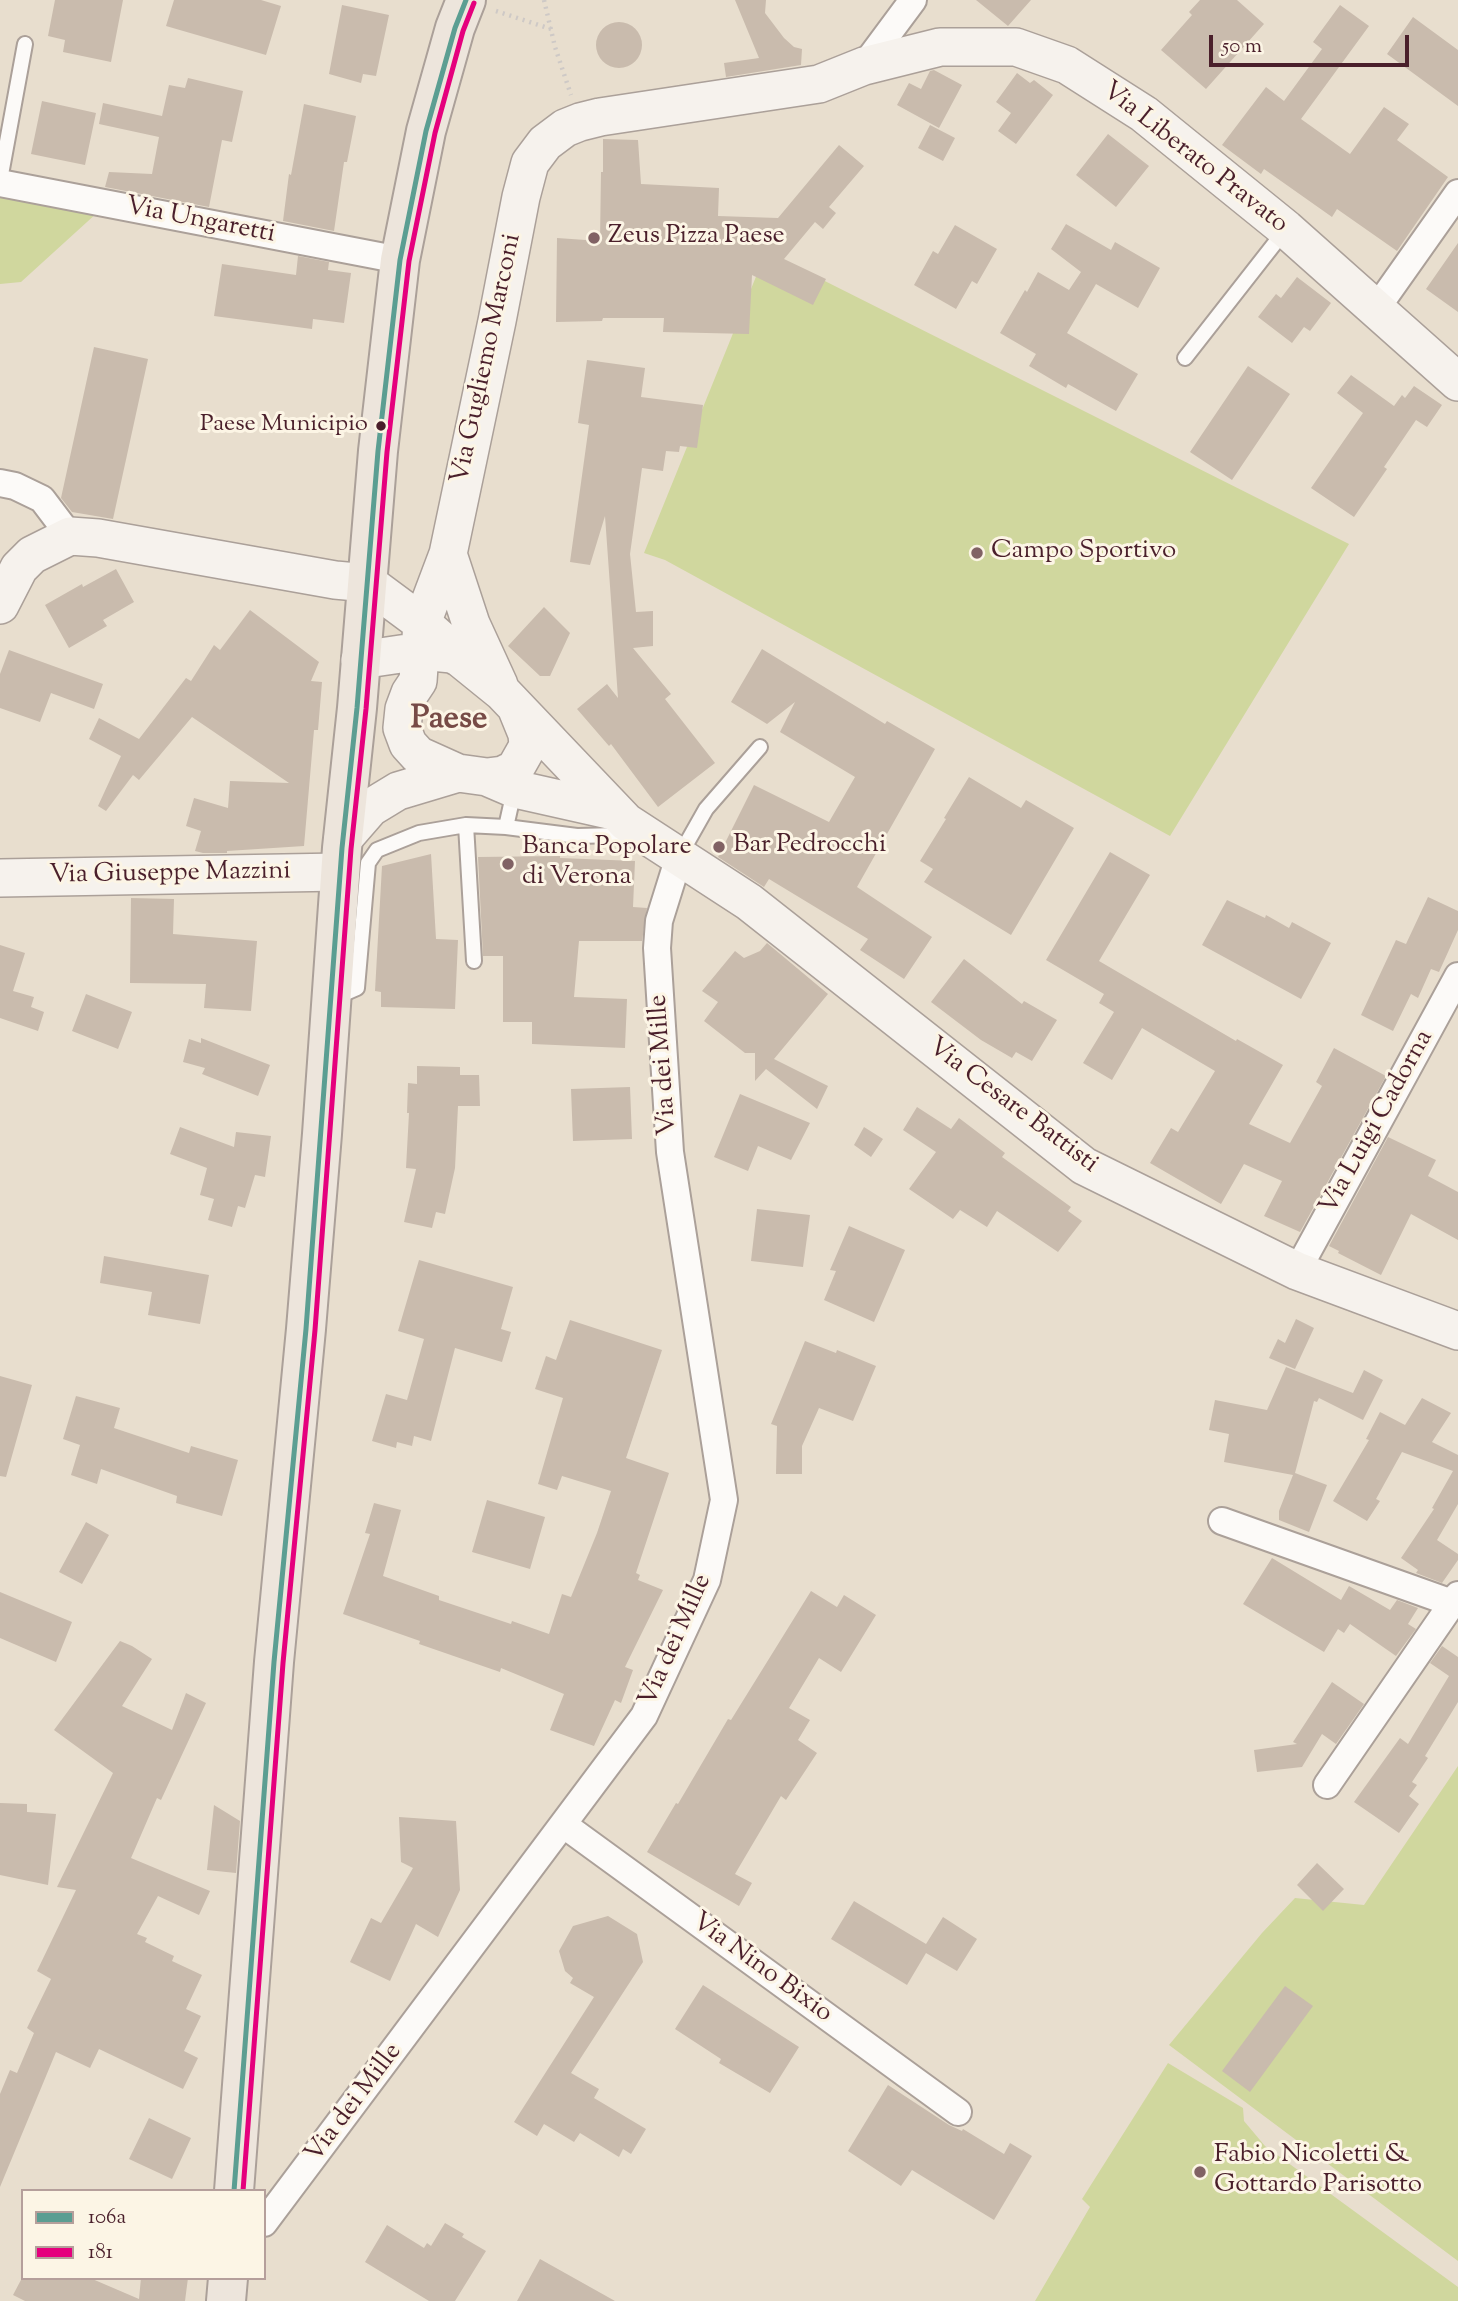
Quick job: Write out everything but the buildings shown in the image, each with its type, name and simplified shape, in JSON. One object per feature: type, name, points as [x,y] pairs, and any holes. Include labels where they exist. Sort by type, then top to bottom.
[{"type":"main road","points":[[234,2189],[274,1662],[319,1176],[330,999],[349,868],[360,660],[378,451],[400,260],[426,131],[455,28],[479,5]]},
{"type":"main road","points":[[226,2301],[228,2280]]},
{"type":"street","points":[[864,66],[913,0]]},
{"type":"street","name":"Via Liberato Pravato","points":[[530,163],[545,143],[565,128],[600,117],[819,84],[864,66],[940,47],[1017,47],[1067,65],[1144,114],[1286,229],[1458,382]]},
{"type":"street","name":"Via Gugliemo Marconi","points":[[418,755],[408,744],[402,728],[404,709],[428,652],[530,163]]},
{"type":"street","name":"Via Ungaretti","points":[[0,182],[400,260]]},
{"type":"street","points":[[1376,309],[1458,193]]},
{"type":"street","points":[[0,483],[15,486],[42,499],[70,536]]},
{"type":"street","points":[[0,605],[19,568],[32,555],[70,536],[98,538],[335,580],[368,583],[428,652],[429,676],[465,676],[509,699],[620,816]]},
{"type":"street","points":[[349,868],[370,808],[398,791],[487,780],[503,775],[515,769],[528,746],[527,734],[471,624],[448,554]]},
{"type":"street","points":[[360,660],[428,652]]},
{"type":"street","points":[[357,708],[396,745],[418,755],[487,780],[620,816]]},
{"type":"street","name":"Via Cesare Battisti","points":[[620,816],[749,902],[1084,1166],[1297,1271],[1458,1331]]},
{"type":"street","name":"Via dei Mille","points":[[266,2220],[644,1716],[707,1580],[724,1500],[670,1153],[657,948],[659,921],[678,857]]},
{"type":"street","name":"Via Giuseppe Mazzini","points":[[0,878],[349,868]]},
{"type":"street","name":"Via Luigi Cadorna","points":[[1297,1271],[1458,976]]},
{"type":"street","points":[[1222,1521],[1455,1599],[1327,1785]]},
{"type":"street","name":"Via Nino Bixio","points":[[564,1825],[958,2112]]},
{"type":"lane","points":[[0,182],[25,44]]},
{"type":"lane","points":[[1185,358],[1286,229]]},
{"type":"lane","points":[[678,857],[706,808],[760,747]]},
{"type":"lane","points":[[487,780],[506,827]]},
{"type":"lane","points":[[349,868],[368,863],[377,850],[419,834],[466,825],[577,836],[619,835],[620,816]]},
{"type":"lane","points":[[466,825],[474,961]]},
{"type":"path","points":[[544,0],[555,47],[580,122]]},
{"type":"path","points":[[479,5],[551,30]]},
{"type":"green space","points":[[0,197],[98,212],[21,282],[0,284]]},
{"type":"green space","points":[[768,247],[769,253],[1349,544],[1170,836],[665,560],[644,553]]},
{"type":"green space","points":[[1458,1766],[1458,2261],[1169,2045],[1262,1933],[1295,1898],[1364,1905]]},
{"type":"green space","name":"Fabio Nicoletti & Gottardo Parisotto","points":[[1168,2063],[1243,2108],[1244,2121],[1265,2146],[1458,2287],[1458,2301],[1035,2301],[1090,2207],[1082,2199]]},
{"type":"transit line","name":"106a","points":[[234,2189],[274,1662],[306,1329],[342,848],[357,708],[378,451],[400,260],[426,131],[455,28],[466,0]]},
{"type":"transit line","name":"181","points":[[243,2189],[283,1663],[315,1330],[351,849],[366,709],[387,452],[409,261],[435,133],[463,31],[474,3]]},
{"type":"place","name":"Zeus Pizza Paese","points":[[594,238]]},
{"type":"place","name":"Paese Municipio","points":[[381,426]]},
{"type":"place","name":"Campo Sportivo","points":[[977,553]]},
{"type":"place","name":"Bar Pedrocchi","points":[[719,847]]},
{"type":"place","name":"Banca Popolare di Verona","points":[[508,864]]},
{"type":"place","name":"Fabio Nicoletti & Gottardo Parisotto","points":[[1200,2172]]},
{"type":"district","name":"Paese","points":[[449,721]]}]
